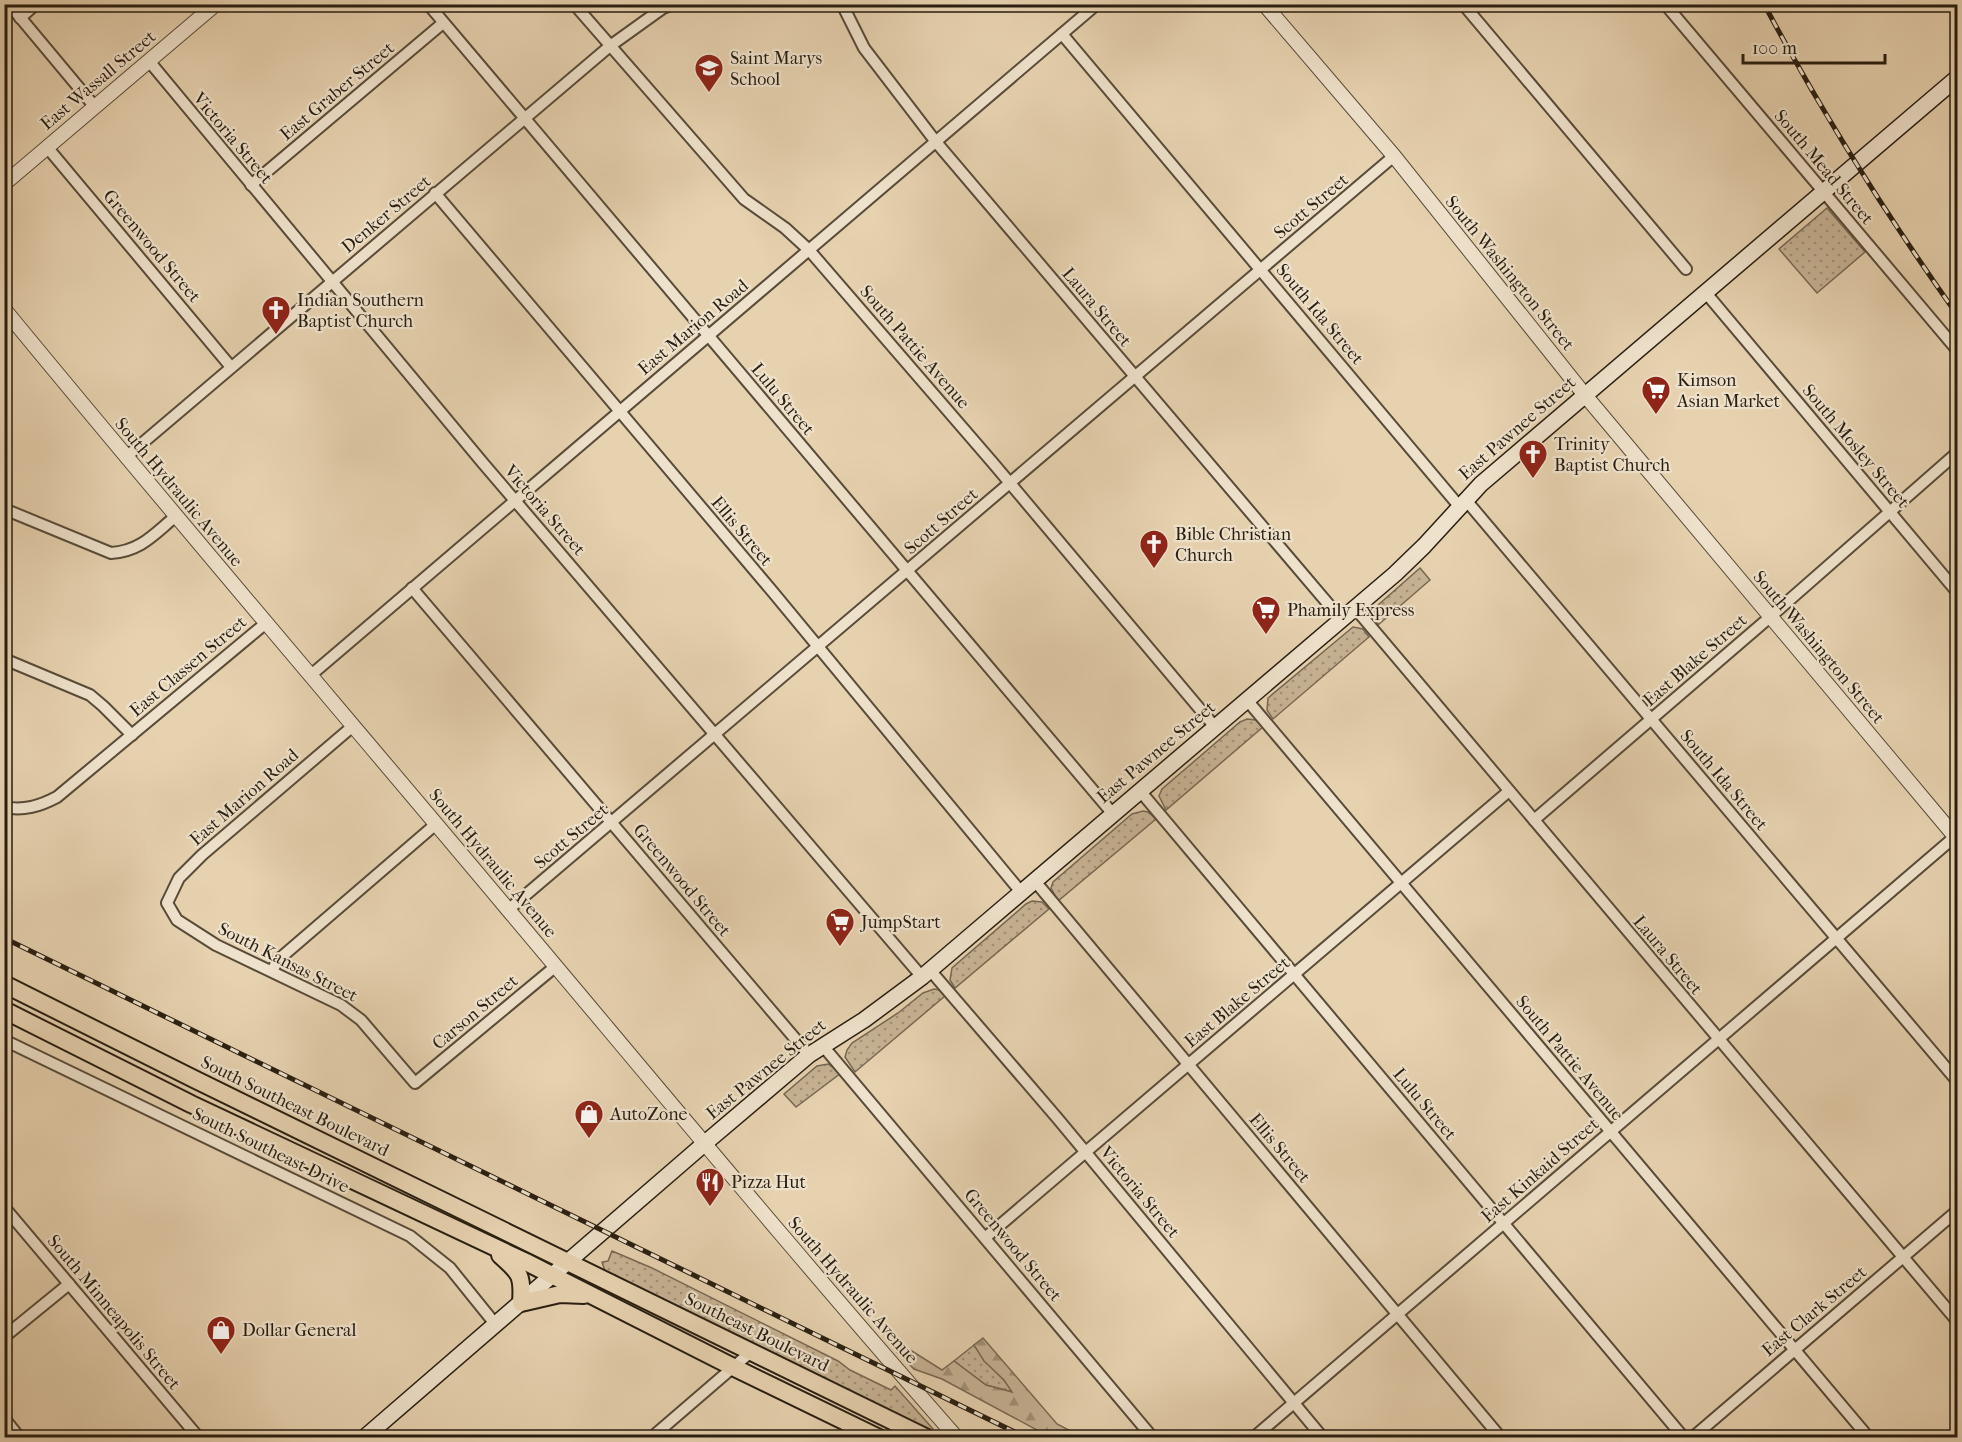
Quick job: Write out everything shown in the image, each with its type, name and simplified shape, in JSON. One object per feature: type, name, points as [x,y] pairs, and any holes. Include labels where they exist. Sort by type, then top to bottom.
[{"type":"main road","name":"East Pawnee Street","points":[[364,1437],[809,1055],[864,1020],[926,973],[1141,792],[1419,551],[1462,502],[1584,394],[1958,77]]},
{"type":"main road","name":"South Southeast Boulevard","points":[[4,984],[569,1262]]},
{"type":"main road","points":[[4,1010],[191,1104],[553,1276],[733,1367],[879,1437]]},
{"type":"main road","points":[[491,1246],[515,1268],[521,1278],[520,1303],[560,1294],[591,1295]]},
{"type":"main road","name":"Southeast Boulevard","points":[[569,1262],[927,1437]]},
{"type":"street","points":[[9,4],[95,107]]},
{"type":"street","points":[[20,18],[36,4]]},
{"type":"street","name":"East Wassall Street","points":[[4,183],[216,4]]},
{"type":"street","name":"Lulu Street","points":[[428,4],[1113,814]]},
{"type":"street","name":"South Pattie Avenue","points":[[574,4],[744,199],[785,228],[809,250],[1010,483],[1215,727]]},
{"type":"street","name":"Denker Street","points":[[126,457],[610,46],[663,8],[673,4]]},
{"type":"street","name":"Laura Street","points":[[842,4],[864,48],[936,142],[1341,619]]},
{"type":"street","name":"East Marion Road","points":[[311,675],[1097,4]]},
{"type":"street","name":"South Washington Street","points":[[1264,4],[1394,156],[1584,394],[1957,837]]},
{"type":"street","points":[[1463,4],[1686,269]]},
{"type":"street","name":"South Mead Street","points":[[1665,4],[1958,351]]},
{"type":"street","name":"East Graber Street","points":[[251,185],[443,22]]},
{"type":"street","name":"South Ida Street","points":[[1062,34],[1260,269],[1651,720],[1958,1082]]},
{"type":"street","name":"Victoria Street","points":[[149,61],[515,501],[716,735],[1086,1152],[1323,1437]]},
{"type":"street","name":"Greenwood Street","points":[[47,147],[231,367]]},
{"type":"street","name":"Scott Street","points":[[508,910],[907,573],[1394,156]]},
{"type":"street","name":"Ellis Street","points":[[435,193],[1022,892]]},
{"type":"street","name":"South Mosley Street","points":[[1706,292],[1958,593]]},
{"type":"street","name":"South Hydraulic Avenue","points":[[4,309],[704,1144],[842,1307],[957,1437]]},
{"type":"street","name":"East Blake Street","points":[[1534,820],[1958,452]]},
{"type":"street","points":[[4,509],[111,553],[141,546],[176,516]]},
{"type":"street","name":"Greenwood Street","points":[[412,588],[809,1055]]},
{"type":"street","name":"Laura Street","points":[[1355,608],[1717,1040],[1958,1322]]},
{"type":"street","name":"East Classen Street","points":[[4,807],[22,809],[33,807],[57,797],[266,623]]},
{"type":"street","points":[[4,658],[90,695],[132,735]]},
{"type":"street","name":"South Pattie Avenue","points":[[1247,700],[1869,1437]]},
{"type":"street","name":"East Marion Road","points":[[167,903],[179,878],[202,855],[353,726]]},
{"type":"street","name":"East Blake Street","points":[[986,1238],[1509,791]]},
{"type":"street","name":"Lulu Street","points":[[1141,792],[1684,1437]]},
{"type":"street","points":[[272,971],[278,960],[436,824]]},
{"type":"street","name":"East Kinkaid Street","points":[[1253,1437],[1835,938],[1957,837]]},
{"type":"street","name":"Ellis Street","points":[[1034,880],[1501,1437]]},
{"type":"street","name":"South Kansas Street","points":[[167,903],[177,920],[216,945],[341,1005],[361,1020],[415,1083]]},
{"type":"street","name":"Carson Street","points":[[415,1083],[556,966]]},
{"type":"street","name":"South Southeast Drive","points":[[4,1040],[410,1236],[450,1268],[496,1325]]},
{"type":"street","name":"Greenwood Street","points":[[823,1046],[1153,1437]]},
{"type":"street","name":"South Minneapolis Street","points":[[4,1207],[199,1437]]},
{"type":"street","name":"East Clark Street","points":[[1692,1437],[1958,1210]]},
{"type":"street","points":[[4,1337],[69,1284]]},
{"type":"street","points":[[651,1437],[752,1351]]},
{"type":"street","points":[[4,1419],[21,1437]]},
{"type":"green space","points":[[1827,208],[1865,252],[1817,293],[1779,249]]},
{"type":"green space","points":[[1420,568],[1430,580],[1378,625],[1374,614],[1377,606]]},
{"type":"green space","points":[[1353,627],[1363,629],[1369,637],[1273,719],[1267,710],[1268,698]]},
{"type":"green space","points":[[1247,719],[1256,720],[1263,727],[1166,810],[1159,796],[1162,789],[1240,722]]},
{"type":"green space","points":[[1143,811],[1156,819],[1058,901],[1051,888],[1053,882],[1132,814]]},
{"type":"green space","points":[[1032,901],[1042,902],[1049,909],[955,988],[950,980],[952,968]]},
{"type":"green space","points":[[934,989],[939,990],[945,996],[855,1072],[845,1057],[852,1043],[898,1013],[923,993]]},
{"type":"green space","points":[[828,1064],[841,1073],[796,1107],[784,1094],[817,1066]]},
{"type":"green space","points":[[612,1251],[652,1268],[891,1390],[895,1386],[933,1429],[933,1433],[930,1434],[610,1275],[605,1271],[602,1262],[608,1261]]},
{"type":"green space","points":[[983,1338],[1057,1424],[1082,1437],[1050,1437],[942,1379],[914,1369],[897,1352],[904,1346],[942,1370],[954,1361],[986,1385],[1012,1392],[1004,1380],[984,1361],[974,1345]]},
{"type":"green space","points":[[974,1345],[1013,1392],[986,1385],[954,1361]]},
{"type":"railway","points":[[1764,4],[1856,163],[1958,316]]},
{"type":"railway","points":[[4,938],[1027,1438]]},
{"type":"place","name":"Saint Marys School","points":[[709,94]]},
{"type":"place","name":"Indian Southern Baptist Church","points":[[276,336]]},
{"type":"place","name":"Kimson Asian Market","points":[[1656,416]]},
{"type":"place","name":"Trinity Baptist Church","points":[[1533,480]]},
{"type":"place","name":"Bible Christian Church","points":[[1154,570]]},
{"type":"place","name":"Phamily Express","points":[[1266,636]]},
{"type":"place","name":"JumpStart","points":[[840,948]]},
{"type":"place","name":"AutoZone","points":[[589,1140]]},
{"type":"place","name":"Pizza Hut","points":[[710,1208]]},
{"type":"place","name":"Dollar General","points":[[221,1356]]}]
